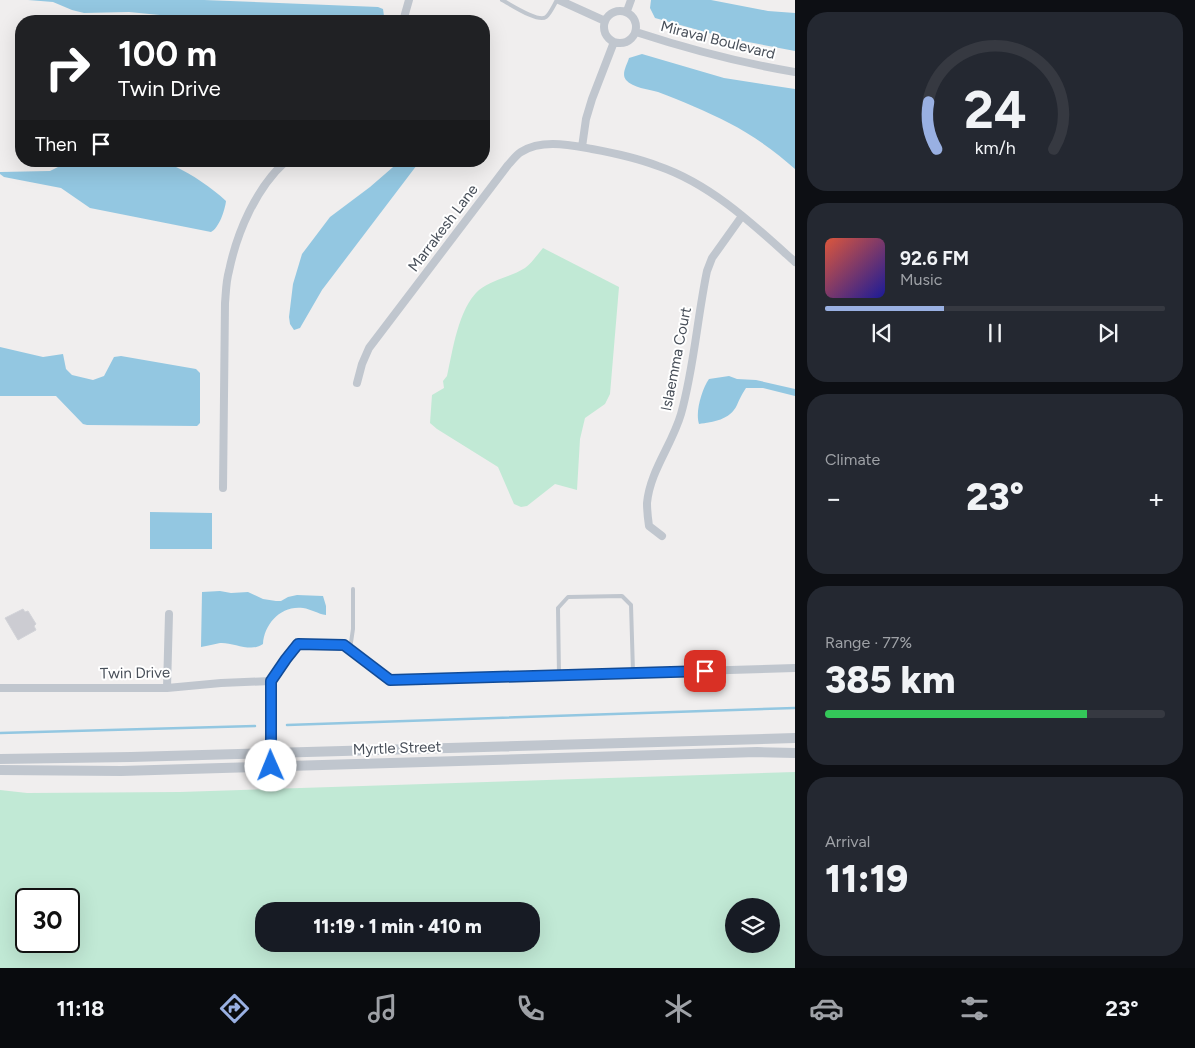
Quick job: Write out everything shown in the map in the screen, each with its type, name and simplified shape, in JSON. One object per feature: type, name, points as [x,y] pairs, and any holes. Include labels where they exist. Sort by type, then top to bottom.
[{"type":"street","points":[[405,15],[409,0]]},
{"type":"street","points":[[558,0],[605,21]]},
{"type":"street","points":[[627,11],[631,0]]},
{"type":"street","points":[[616,10],[627,11],[635,19],[637,24],[636,32],[626,42],[614,42],[604,31],[605,21],[616,10]]},
{"type":"street","name":"Miraval Boulevard","points":[[636,32],[684,48],[795,72]]},
{"type":"street","points":[[582,147],[586,119],[592,99],[614,42]]},
{"type":"street","name":"Marrakesh Lane","points":[[357,383],[369,348],[508,166],[519,153],[531,147],[547,144],[582,147],[617,154],[659,166],[691,181],[742,216],[795,262]]},
{"type":"street","points":[[223,488],[228,272],[236,243],[251,209],[266,184],[281,167]]},
{"type":"street","name":"Islaemma Court","points":[[662,536],[649,526],[647,506],[649,491],[654,474],[680,416],[687,388],[707,271],[712,258],[742,216]]},
{"type":"street","points":[[167,688],[169,614]]},
{"type":"street","points":[[271,766],[271,681],[298,644],[344,645],[390,680],[795,668]]},
{"type":"street","name":"Twin Drive","points":[[0,688],[167,688],[271,681]]},
{"type":"street","name":"Myrtle Street","points":[[0,759],[131,758],[795,738]]},
{"type":"street","name":"Myrtle Street","points":[[0,770],[121,771],[737,753],[795,753]]},
{"type":"lane","points":[[502,0],[533,17],[541,19],[547,17],[558,0]]},
{"type":"lane","points":[[350,649],[354,629],[354,589]]},
{"type":"lane","points":[[560,675],[558,608],[568,597],[622,596],[631,606],[633,673]]},
{"type":"green space","points":[[543,248],[619,287],[610,394],[605,404],[585,418],[580,439],[577,490],[555,484],[527,506],[521,507],[514,504],[498,467],[430,423],[432,395],[444,388],[443,381],[447,376],[457,330],[472,298],[484,286],[525,268]]},
{"type":"green space","points":[[795,772],[795,968],[0,968],[0,790],[27,793],[180,792]]},
{"type":"water","points":[[28,0],[204,0],[378,7],[383,9],[384,15],[84,13],[53,2]]},
{"type":"water","points":[[651,0],[711,0],[768,11],[795,13],[795,51],[727,38],[655,18],[650,8]]},
{"type":"water","points":[[642,54],[724,78],[795,89],[795,169],[746,132],[729,123],[703,110],[658,92],[629,83],[624,75],[629,58]]},
{"type":"water","points":[[58,167],[176,167],[202,182],[226,201],[219,223],[211,232],[90,208],[61,188],[4,177],[0,174],[0,172],[50,171]]},
{"type":"water","points":[[393,167],[415,167],[322,290],[300,328],[294,330],[290,324],[289,317],[293,284],[302,254],[330,217]]},
{"type":"water","points":[[0,347],[43,357],[63,354],[66,369],[72,375],[93,380],[104,376],[114,357],[121,356],[196,369],[200,373],[200,423],[197,426],[87,425],[83,424],[56,396],[0,396]]},
{"type":"water","points":[[729,376],[795,389],[795,396],[763,388],[746,388],[730,414],[721,419],[699,424],[700,401],[709,379]]},
{"type":"water","points":[[150,512],[212,513],[212,549],[150,549]]},
{"type":"water","points":[[220,591],[231,593],[248,592],[263,599],[276,601],[297,595],[323,596],[326,615],[309,609],[295,608],[275,617],[270,623],[263,644],[253,648],[225,643],[201,647],[202,592]]},
{"type":"building","points":[[23,609],[25,612],[28,611],[36,624],[34,626],[36,630],[18,640],[5,618]]},
{"type":"waterway","points":[[287,725],[795,708]]},
{"type":"waterway","points":[[0,733],[255,726]]},
{"type":"route","points":[[271,766],[271,681],[298,644],[344,645],[390,680],[705,671]]}]
